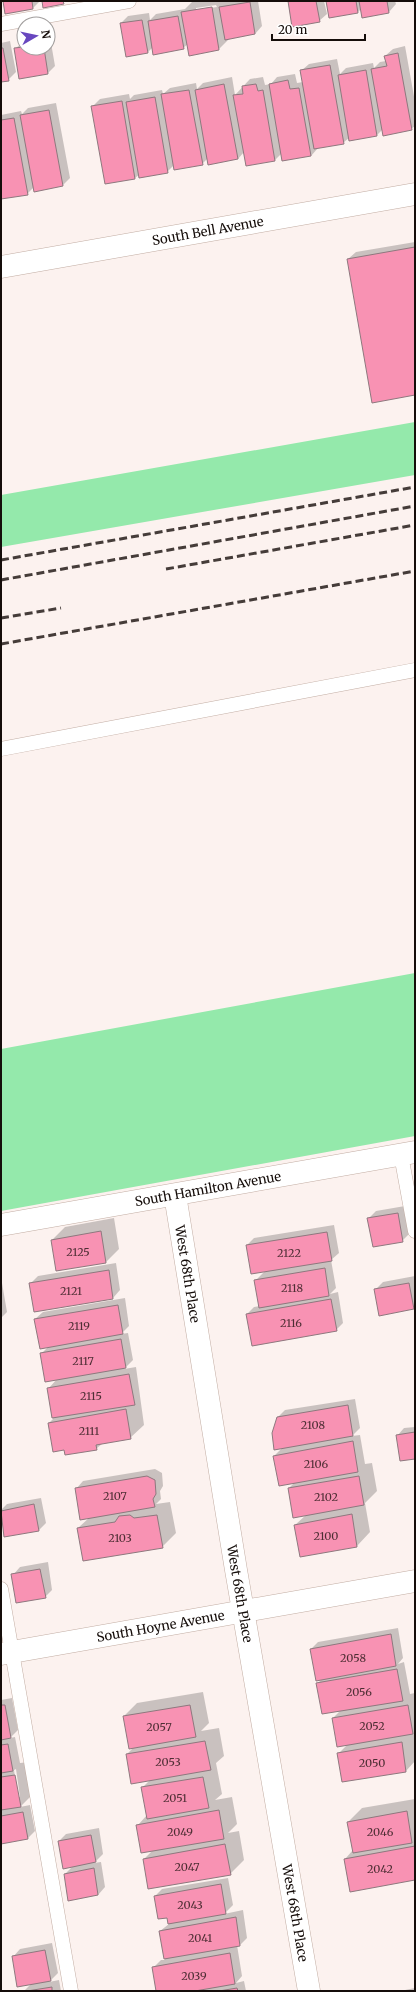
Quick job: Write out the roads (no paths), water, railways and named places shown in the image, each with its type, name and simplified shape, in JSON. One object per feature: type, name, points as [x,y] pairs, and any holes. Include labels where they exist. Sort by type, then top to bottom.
[{"type":"street","name":"South Bell Avenue","points":[[1,267],[415,194]]},
{"type":"street","name":"South Hamilton Avenue","points":[[1,1225],[408,1154]]},
{"type":"street","name":"West 68th Place","points":[[175,1195],[243,1611],[309,1991]]},
{"type":"street","name":"South Hoyne Avenue","points":[[6,1653],[415,1581]]},
{"type":"lane","points":[[1,24],[129,1]]},
{"type":"lane","points":[[1,749],[415,670]]},
{"type":"lane","points":[[408,1154],[415,1231]]},
{"type":"lane","points":[[1,1589],[6,1653],[71,1991]]},
{"type":"railway","points":[[1,560],[415,487]]},
{"type":"railway","points":[[1,580],[415,506]]},
{"type":"railway","points":[[166,569],[415,525]]},
{"type":"railway","points":[[1,644],[415,571]]},
{"type":"railway","points":[[1,618],[61,608]]}]
